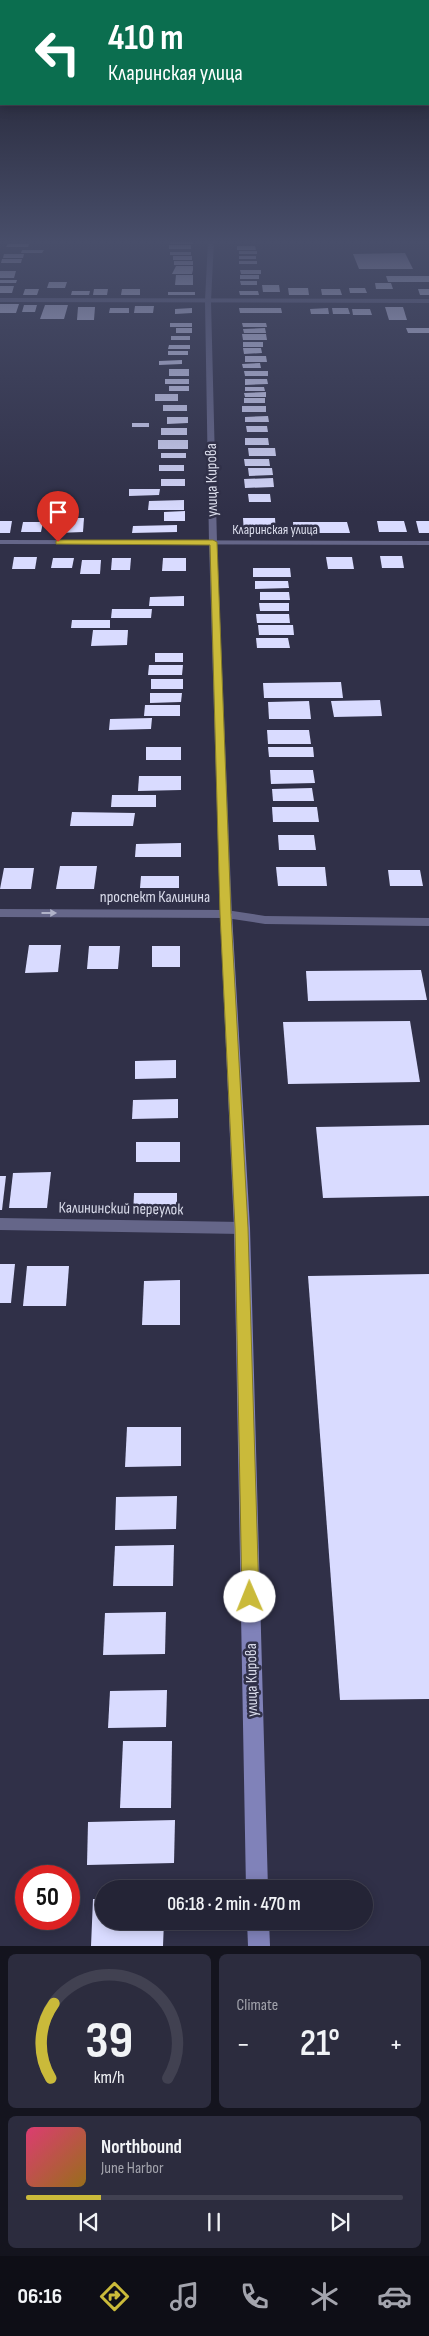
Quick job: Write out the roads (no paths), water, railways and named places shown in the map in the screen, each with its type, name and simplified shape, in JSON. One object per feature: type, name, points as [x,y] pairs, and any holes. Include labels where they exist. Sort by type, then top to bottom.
[{"type":"main road","name":"улица Кирова","points":[[226,914],[242,1228],[257,1880]]},
{"type":"main road","points":[[258,1930],[258,1946]]},
{"type":"street","name":"улица Кирова","points":[[209,332],[213,542],[226,914]]},
{"type":"street","name":"Кларинская улица","points":[[0,542],[429,543]]},
{"type":"street","name":"проспект Калинина","points":[[0,913],[226,914],[265,920],[429,922]]},
{"type":"street","name":"Калининский переулок","points":[[0,1224],[242,1228]]}]
